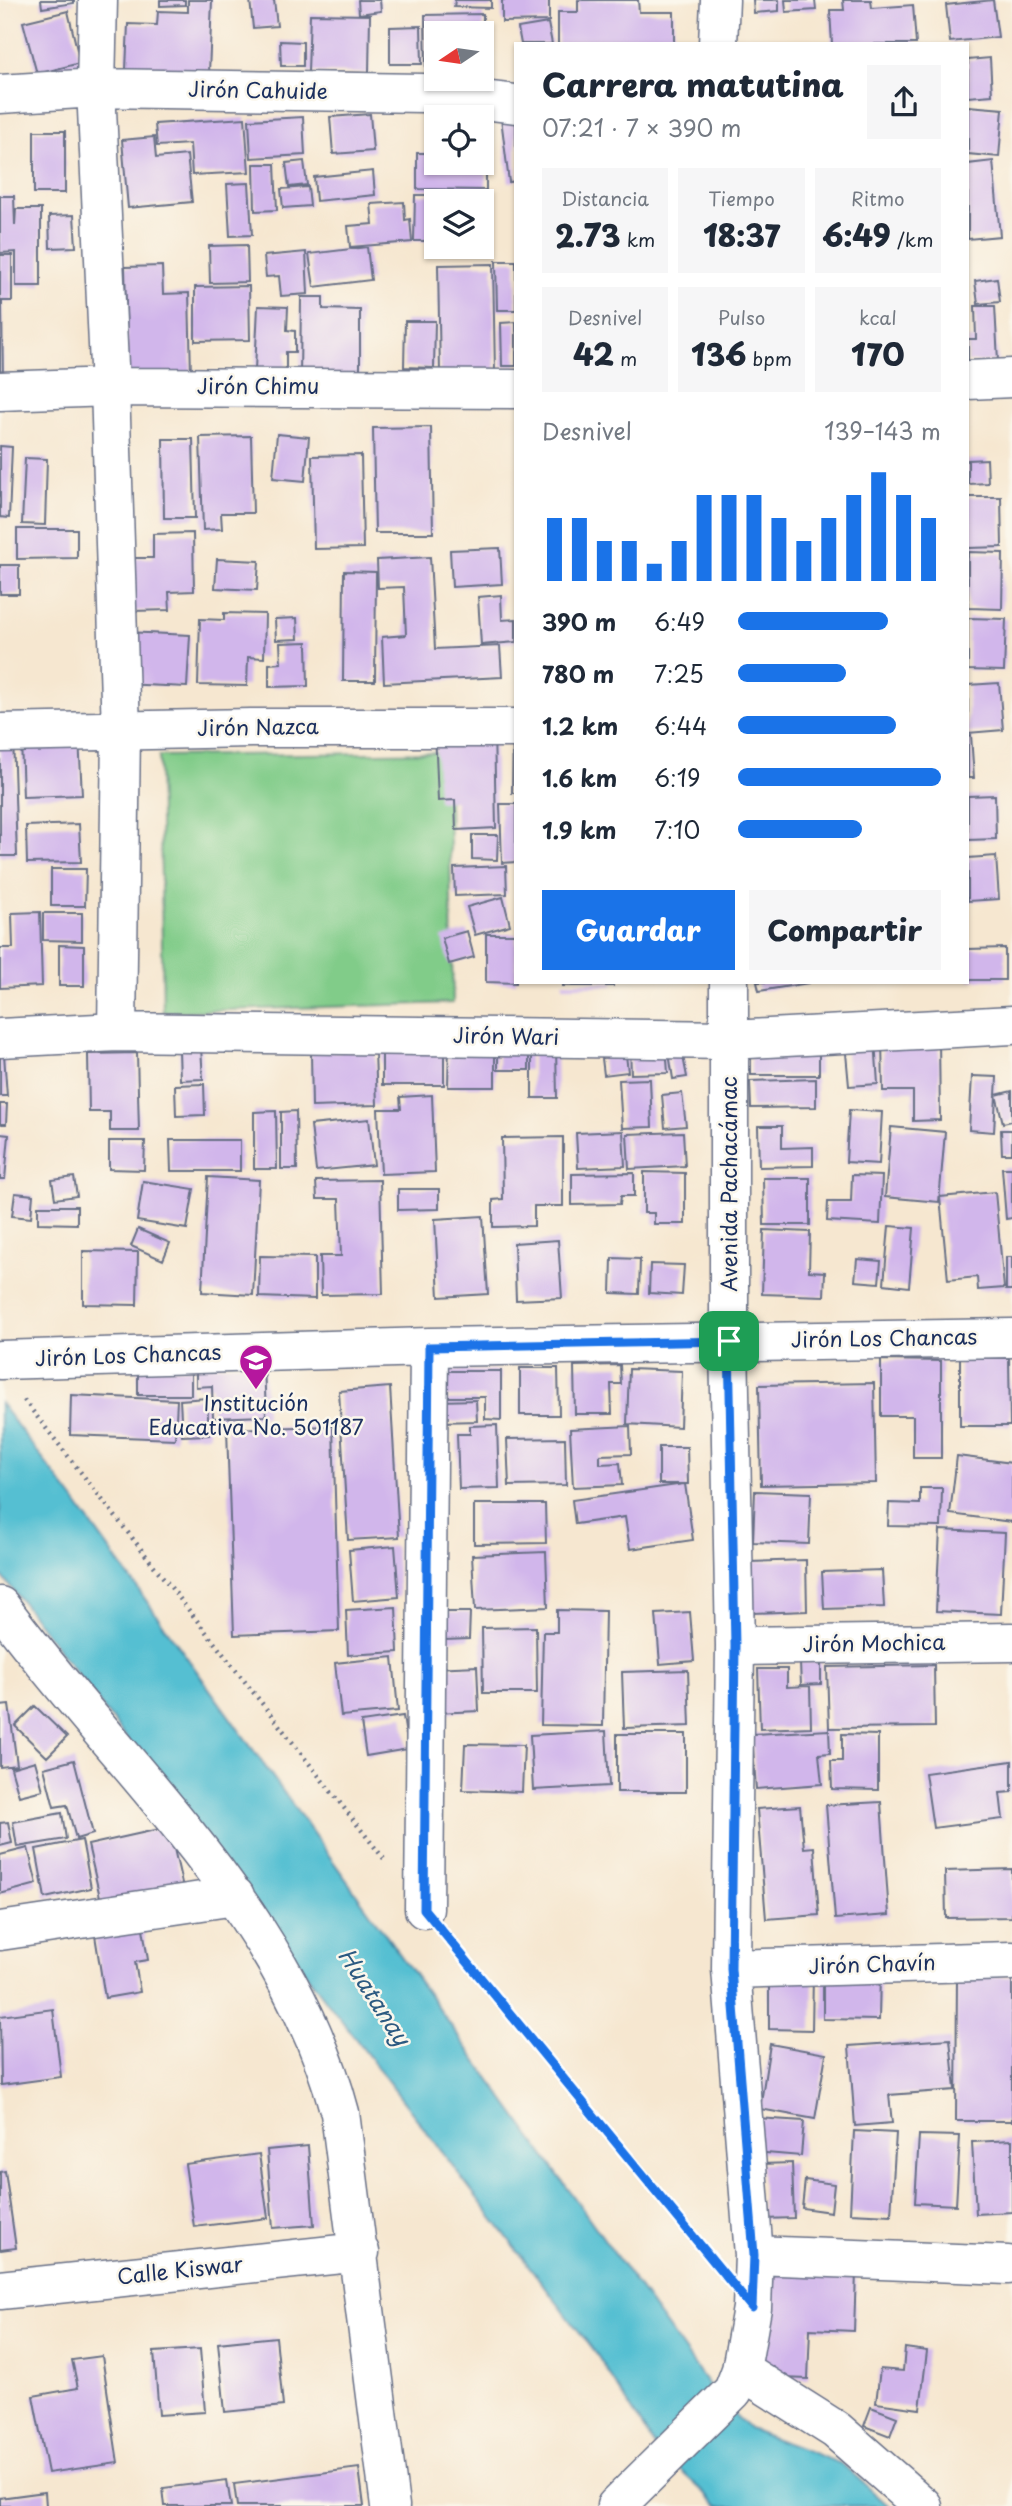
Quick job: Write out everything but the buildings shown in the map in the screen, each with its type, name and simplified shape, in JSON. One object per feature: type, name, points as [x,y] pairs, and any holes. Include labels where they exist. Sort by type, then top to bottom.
[{"type":"street","points":[[98,0],[96,88],[110,387],[121,731],[117,1032]]},
{"type":"street","points":[[718,42],[720,0]]},
{"type":"street","name":"Jirón Cahuide","points":[[0,94],[96,88],[423,93],[514,104]]},
{"type":"street","points":[[969,380],[1012,378]]},
{"type":"street","name":"Jirón Chimu","points":[[0,391],[110,387],[514,388]]},
{"type":"street","name":"Jirón Nazca","points":[[0,733],[514,728]]},
{"type":"street","name":"Avenida Pachacámac","points":[[729,984],[729,1341],[735,1646],[731,1969],[754,2255],[752,2308],[737,2380]]},
{"type":"street","name":"Jirón Wari","points":[[0,1038],[117,1032],[731,1040],[1012,1025]]},
{"type":"street","name":"Jirón Los Chancas","points":[[8,1375],[429,1347],[1012,1338]]},
{"type":"street","points":[[424,1909],[429,1347]]},
{"type":"street","points":[[0,1606],[14,1647],[196,1843],[235,1896],[305,2015],[327,2063],[340,2113],[360,2252],[390,2506]]},
{"type":"street","name":"Jirón Mochica","points":[[735,1646],[1012,1642]]},
{"type":"street","points":[[0,1931],[235,1896]]},
{"type":"street","name":"Jirón Chavín","points":[[731,1969],[1012,1961]]},
{"type":"street","name":"Calle Kiswar","points":[[0,2290],[360,2252]]},
{"type":"street","points":[[754,2255],[1008,2265]]},
{"type":"street","points":[[616,2506],[656,2468],[737,2380],[836,2430],[923,2506]]},
{"type":"path","points":[[8,1375],[424,1909],[752,2308]]},
{"type":"green space","points":[[448,752],[453,1003],[163,1012],[159,756]]},
{"type":"water","name":"Huatanay","points":[[0,1403],[74,1500],[718,2398],[749,2429],[842,2464],[889,2506],[719,2506],[656,2448],[597,2355],[0,1573]]},
{"type":"place","name":"Institución Educativa No. 501187","points":[[256,1391]]},
{"type":"route","points":[[729,1341],[735,1646],[731,1969],[754,2255],[752,2308],[424,1909],[429,1347],[729,1341]]}]
